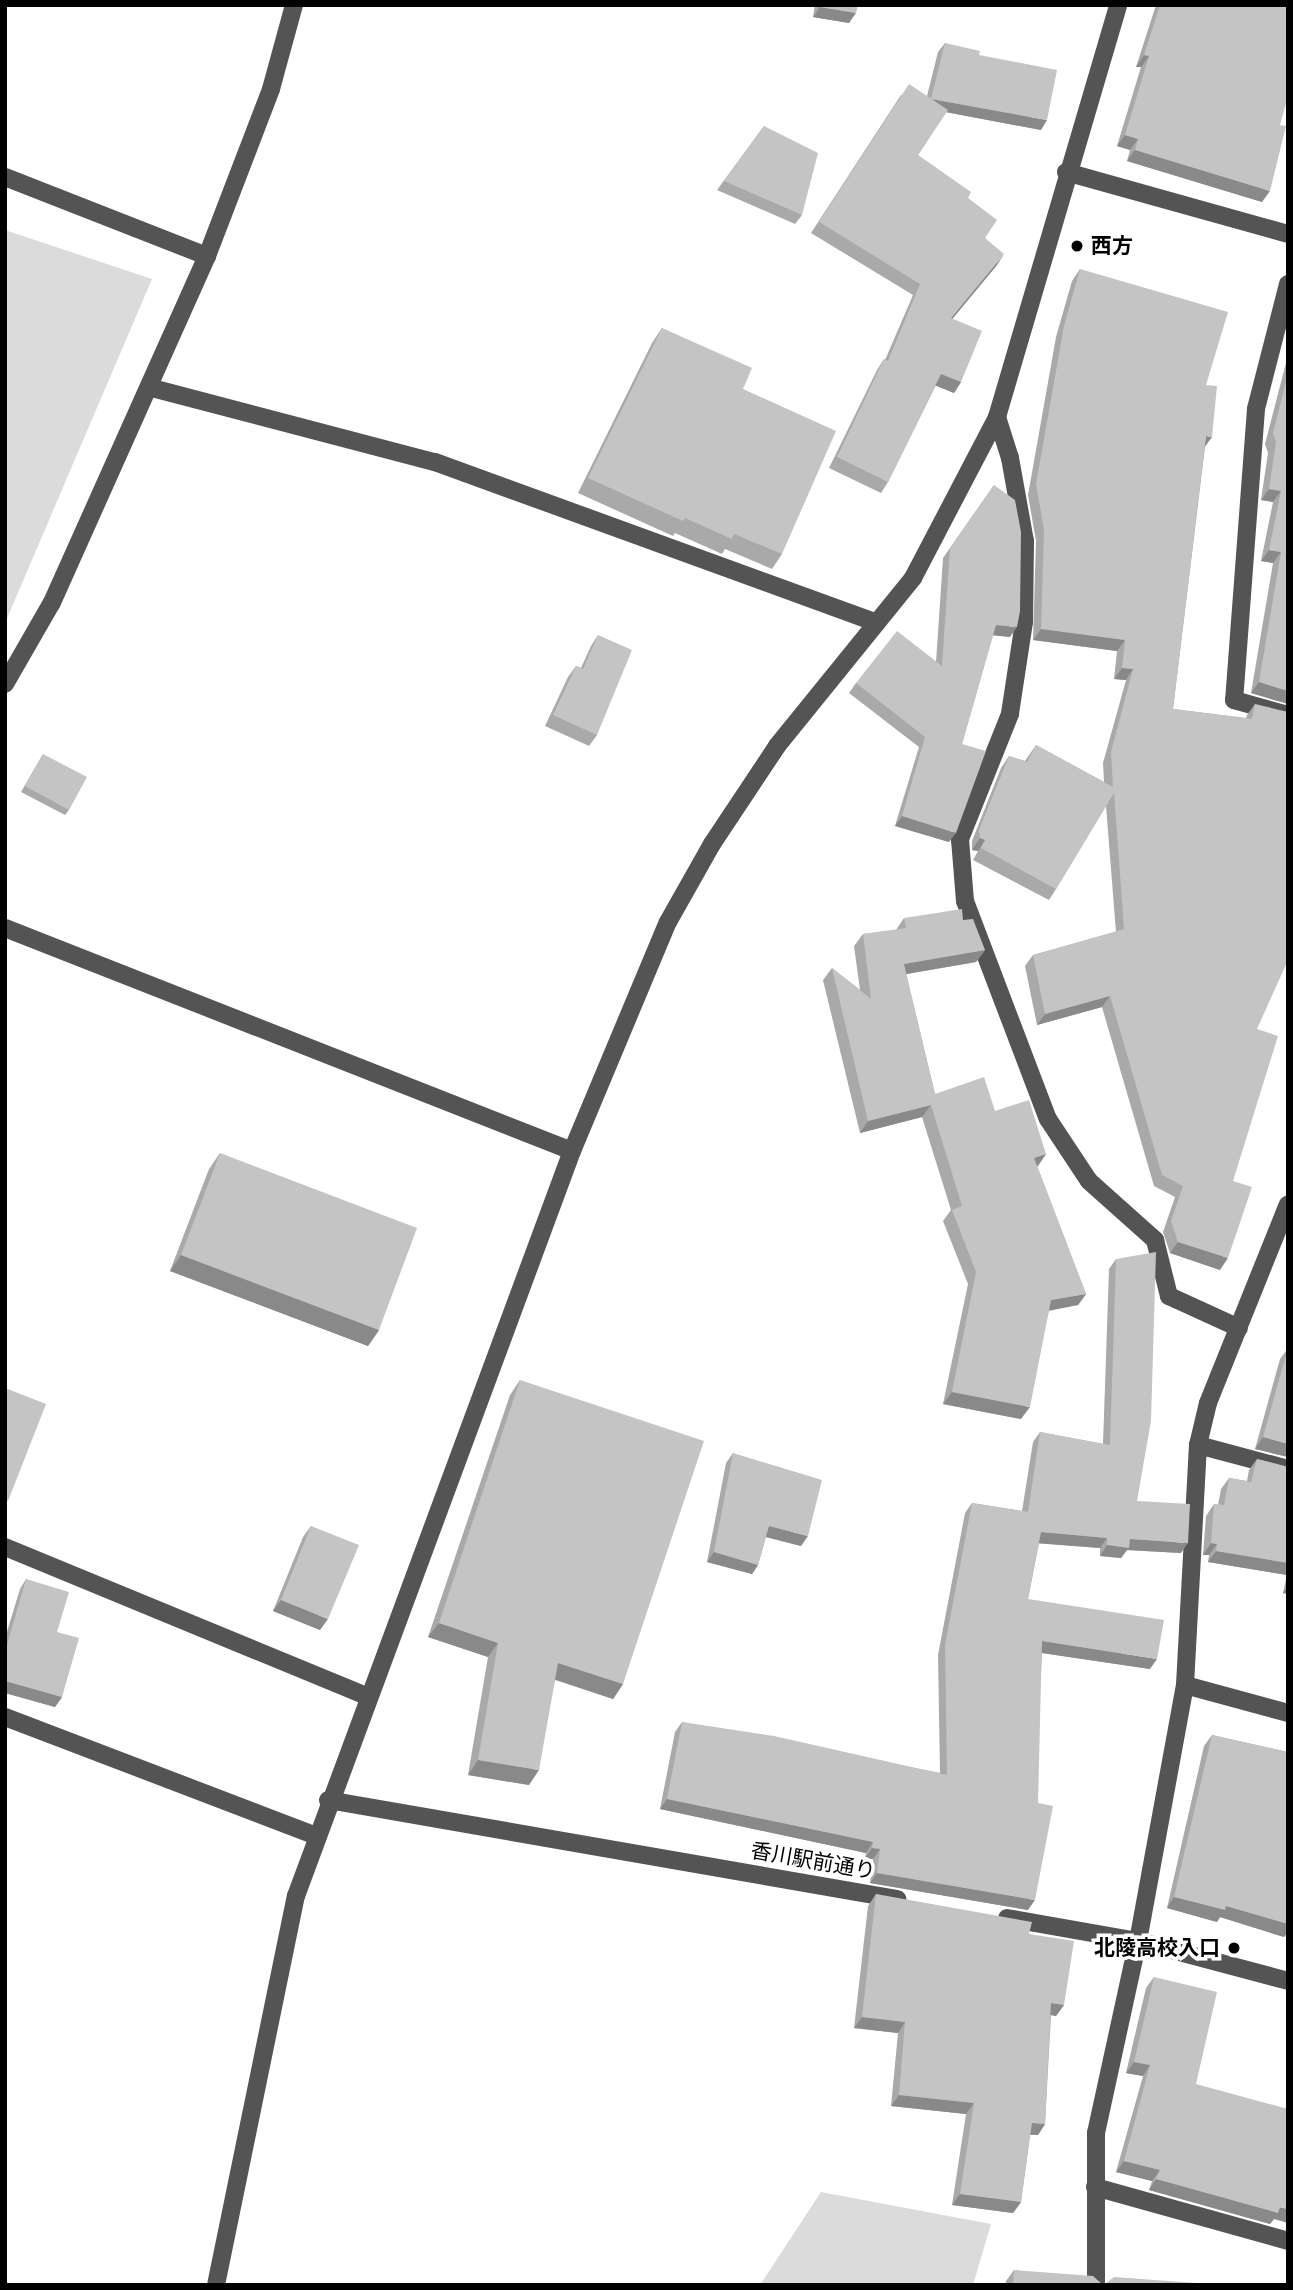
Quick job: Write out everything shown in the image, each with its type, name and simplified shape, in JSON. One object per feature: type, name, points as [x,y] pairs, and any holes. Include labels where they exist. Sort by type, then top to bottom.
[{"type":"street","points":[[5,684],[51,604],[152,388],[207,256],[271,89],[294,5]]},
{"type":"street","points":[[216,2285],[296,1896],[328,1800],[572,1151],[667,922],[706,855],[776,746],[913,579],[997,417],[1066,172],[1118,5]]},
{"type":"street","points":[[1066,172],[1288,234]]},
{"type":"street","points":[[5,177],[207,256]]},
{"type":"street","points":[[1288,284],[1256,409],[1234,700],[1288,715]]},
{"type":"street","points":[[152,388],[435,462],[877,623]]},
{"type":"street","points":[[997,417],[1010,458],[1025,541],[1024,622],[1010,714],[960,839],[965,901],[1048,1119],[1090,1181],[1155,1240],[1169,1296],[1239,1328]]},
{"type":"street","points":[[5,928],[572,1151]]},
{"type":"street","points":[[1096,2285],[1096,2133],[1138,1941],[1185,1685],[1198,1445],[1208,1403],[1283,1228],[1288,1204]]},
{"type":"street","points":[[1198,1445],[1288,1469]]},
{"type":"street","points":[[7,1553],[367,1696]]},
{"type":"street","points":[[1185,1685],[1288,1713]]},
{"type":"street","points":[[5,1717],[316,1836]]},
{"type":"street","name":"香川駅前通り","points":[[328,1800],[919,1903]]},
{"type":"street","points":[[987,1914],[1138,1941],[1288,1981]]},
{"type":"street","points":[[1095,2187],[1288,2241]]},
{"type":"shaded area","points":[[5,230],[152,279],[5,623]]},
{"type":"shaded area","points":[[821,2192],[991,2224],[973,2285],[760,2285]]},
{"type":"building","points":[[820,5],[858,5],[856,13]]},
{"type":"building","points":[[1160,5],[1288,5],[1288,96],[1280,125],[1286,126],[1270,191],[1135,150],[1138,139],[1125,135],[1149,56],[1144,55]]},
{"type":"building","points":[[945,43],[980,51],[979,55],[1057,70],[1047,120],[931,99]]},
{"type":"building","points":[[909,84],[948,110],[918,155],[971,192],[968,198],[997,220],[985,238],[1004,254],[951,318],[982,331],[961,382],[941,374],[888,482],[837,457],[884,359],[888,361],[920,284],[819,222]]},
{"type":"building","points":[[764,126],[818,153],[802,215],[724,181]]},
{"type":"building","points":[[1080,269],[1228,312],[1206,385],[1217,386],[1212,437],[1206,436],[1173,709],[1252,719],[1255,704],[1288,712],[1288,960],[1257,1029],[1278,1036],[1233,1181],[1252,1187],[1228,1258],[1178,1242],[1171,1221],[1183,1186],[1162,1175],[1110,996],[1045,1014],[1033,955],[1124,929],[1114,793],[1056,889],[981,848],[985,840],[980,838],[979,830],[1009,756],[1027,762],[1036,745],[1113,787],[1111,752],[1133,669],[1122,668],[1125,640],[1041,629],[1044,530],[1036,484],[1064,326]]},
{"type":"building","points":[[662,328],[752,368],[743,389],[836,431],[782,554],[734,534],[732,539],[685,518],[683,521],[588,478]]},
{"type":"building","points":[[1288,374],[1288,691],[1259,682],[1281,552],[1269,550],[1281,491],[1269,489],[1276,442],[1273,433]]},
{"type":"building","points":[[994,485],[1015,500],[1021,532],[1020,611],[1017,627],[996,625],[962,744],[986,751],[956,833],[902,816],[925,737],[856,683],[897,631],[942,666],[950,548]]},
{"type":"building","points":[[598,635],[632,650],[597,735],[553,715],[576,666],[583,669]]},
{"type":"building","points":[[43,754],[87,777],[69,810],[25,786]]},
{"type":"building","points":[[962,909],[963,920],[973,919],[985,950],[904,964],[935,1094],[984,1077],[995,1111],[1029,1100],[1046,1154],[1034,1158],[1086,1294],[1051,1300],[1030,1407],[952,1392],[976,1272],[952,1210],[962,1206],[931,1105],[868,1121],[832,968],[871,999],[863,934],[906,928],[904,918]]},
{"type":"building","points":[[220,1153],[417,1228],[379,1330],[181,1255]]},
{"type":"building","points":[[1156,1252],[1151,1421],[1137,1501],[1190,1504],[1188,1543],[1130,1539],[1129,1548],[1107,1545],[1107,1538],[1041,1532],[1028,1599],[1164,1620],[1157,1659],[1042,1641],[1038,1803],[1053,1806],[1035,1900],[877,1873],[880,1849],[872,1848],[873,1842],[667,1799],[682,1722],[774,1736],[947,1775],[945,1645],[972,1503],[1028,1512],[1040,1432],[1110,1445],[1116,1259]]},
{"type":"building","points":[[1288,1348],[1288,1444],[1263,1437]]},
{"type":"building","points":[[520,1380],[704,1441],[623,1684],[558,1663],[539,1770],[478,1760],[498,1643],[439,1623]]},
{"type":"building","points":[[5,1388],[46,1404],[8,1501],[5,1499]]},
{"type":"building","points":[[733,1453],[822,1480],[808,1536],[769,1526],[758,1565],[714,1552]]},
{"type":"building","points":[[1257,1459],[1288,1467],[1288,1563],[1216,1551],[1217,1544],[1211,1543],[1214,1504],[1224,1505],[1229,1478],[1251,1482]]},
{"type":"building","points":[[311,1526],[359,1545],[328,1619],[281,1600]]},
{"type":"building","points":[[26,1579],[69,1592],[57,1632],[79,1638],[62,1697],[5,1681],[5,1652]]},
{"type":"building","points":[[1212,1735],[1288,1752],[1288,1924],[1226,1906],[1225,1910],[1174,1897]]},
{"type":"building","points":[[876,1894],[1032,1922],[1029,1934],[1074,1941],[1064,2005],[1051,2003],[1045,2124],[1032,2123],[1021,2202],[960,2194],[974,2103],[899,2095],[905,2022],[862,2017]]},
{"type":"building","points":[[1154,1977],[1217,1992],[1196,2084],[1288,2109],[1288,2209],[1280,2207],[1278,2213],[1156,2179],[1160,2170],[1124,2161],[1150,2065],[1134,2062]]},
{"type":"building","points":[[1014,2270],[1093,2276],[1103,2285],[1013,2285]]},
{"type":"building","points":[[1114,2277],[1224,2285],[1104,2285]]},
{"type":"place","name":"西方","points":[[1077,246]]},
{"type":"place","name":"北陵高校入口","points":[[1234,1948]]}]
